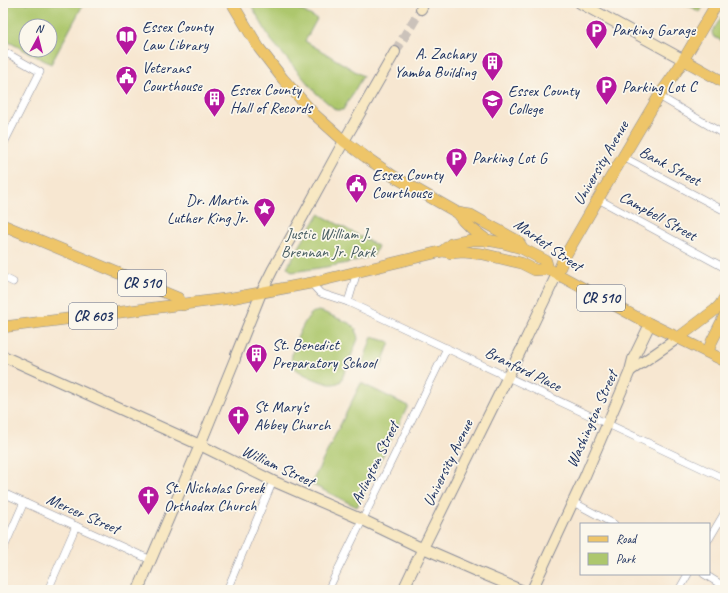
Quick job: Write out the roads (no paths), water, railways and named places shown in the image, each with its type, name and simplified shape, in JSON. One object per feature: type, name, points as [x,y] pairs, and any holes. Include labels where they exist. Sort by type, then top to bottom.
[{"type":"main road","name":"Market Street","points":[[232,3],[259,48],[283,79],[314,114],[367,158],[388,173],[458,213],[471,215],[518,241],[524,248],[546,261],[552,271],[650,324],[725,361]]},
{"type":"main road","name":"University Avenue","points":[[552,271],[564,258],[659,96],[684,60],[717,3]]},
{"type":"main road","points":[[684,60],[725,83]]},
{"type":"main road","name":"Market Street","points":[[458,213],[464,222],[475,232],[521,263]]},
{"type":"main road","name":"CR 510","points":[[3,225],[178,298],[183,305],[232,298],[311,283],[443,251],[451,244],[471,240],[487,240]]},
{"type":"main road","points":[[487,240],[524,248]]},
{"type":"main road","name":"CR 510","points":[[443,251],[451,253],[463,252],[483,254],[521,263],[535,270],[552,271]]},
{"type":"main road","name":"Washington Street","points":[[678,338],[715,310],[725,297]]},
{"type":"main road","name":"CR 603","points":[[3,327],[183,305]]},
{"type":"main road","points":[[708,352],[725,315]]},
{"type":"street","points":[[580,3],[684,60]]},
{"type":"street","points":[[3,51],[40,72],[4,142]]},
{"type":"street","points":[[138,590],[200,445],[272,269],[395,52]]},
{"type":"street","points":[[659,96],[725,135]]},
{"type":"street","name":"Bank Street","points":[[623,157],[725,211]]},
{"type":"street","name":"Campbell Street","points":[[598,199],[725,268]]},
{"type":"street","name":"University Avenue","points":[[403,590],[522,348],[552,271]]},
{"type":"street","points":[[348,302],[357,272]]},
{"type":"street","points":[[3,277],[13,282]]},
{"type":"street","name":"Branford Place","points":[[311,283],[320,293],[348,302],[725,479]]},
{"type":"street","points":[[630,371],[633,359],[650,324]]},
{"type":"street","name":"Washington Street","points":[[532,590],[573,502],[630,371],[678,338]]},
{"type":"street","name":"Arlington Street","points":[[328,590],[447,348]]},
{"type":"street","name":"William Street","points":[[3,356],[200,445],[273,481],[521,590]]},
{"type":"street","points":[[227,590],[273,481]]},
{"type":"street","name":"Mercer Street","points":[[3,493],[151,560]]},
{"type":"street","points":[[3,550],[24,502]]},
{"type":"street","points":[[573,502],[612,523]]},
{"type":"street","points":[[710,537],[725,512]]},
{"type":"street","points":[[48,590],[76,526]]},
{"type":"street","points":[[678,590],[687,575]]},
{"type":"street","points":[[706,575],[725,587]]},
{"type":"tunnel","points":[[395,52],[421,9]]},
{"type":"place","name":"Parking Garage","points":[[597,50]]},
{"type":"place","name":"Essex County Law Library","points":[[127,56]]},
{"type":"place","name":"A. Zachary Yamba Building","points":[[492,82]]},
{"type":"place","name":"Veterans Courthouse","points":[[126,96]]},
{"type":"place","name":"Parking Lot C","points":[[606,106]]},
{"type":"place","name":"Essex County Hall of Records","points":[[215,118]]},
{"type":"place","name":"Essex County College","points":[[493,120]]},
{"type":"place","name":"Parking Lot G","points":[[457,178]]},
{"type":"place","name":"Essex County Courthouse","points":[[356,204]]},
{"type":"place","name":"Dr. Martin Luther King Jr.","points":[[264,228]]},
{"type":"place","name":"St. Benedict Preparatory School","points":[[257,374]]},
{"type":"place","name":"St Mary's Abbey Church","points":[[239,436]]},
{"type":"place","name":"St. Nicholas Greek Orthodox Church","points":[[149,516]]},
{"type":"park label","name":"Justic William J. Brennan Jr. Park","points":[[328,243]]}]
